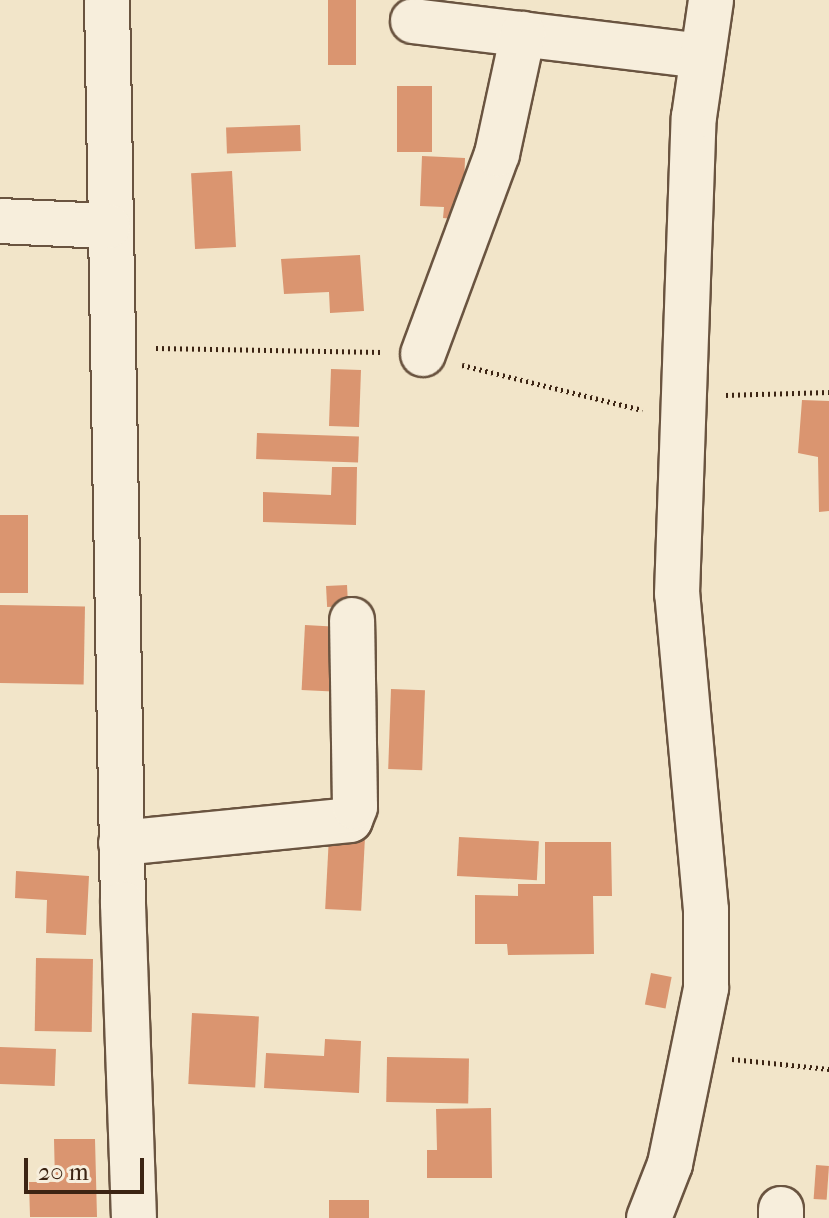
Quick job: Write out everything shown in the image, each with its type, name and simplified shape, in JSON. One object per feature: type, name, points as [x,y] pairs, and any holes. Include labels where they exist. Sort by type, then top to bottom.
[{"type":"street","points":[[107,0],[108,226],[121,843],[134,1218]]},
{"type":"street","points":[[649,1218],[670,1164],[695,1056],[706,988],[706,910],[677,594],[694,117],[711,0]]},
{"type":"street","points":[[413,21],[702,56]]},
{"type":"street","points":[[423,354],[497,154],[523,34]]},
{"type":"street","points":[[0,221],[108,226]]},
{"type":"street","points":[[121,843],[350,820],[355,807],[352,620]]},
{"type":"path","points":[[684,395],[829,392]]},
{"type":"path","points":[[695,1056],[829,1069]]},
{"type":"building","points":[[328,0],[356,0],[356,65],[328,65]]},
{"type":"building","points":[[397,86],[432,86],[432,152],[397,152]]},
{"type":"building","points":[[300,125],[301,151],[227,154],[226,128]]},
{"type":"building","points":[[422,156],[465,158],[463,220],[443,218],[444,207],[420,206]]},
{"type":"building","points":[[232,171],[236,247],[195,249],[191,173]]},
{"type":"building","points":[[360,255],[364,311],[330,313],[329,292],[284,294],[281,259]]},
{"type":"building","points":[[331,369],[361,370],[359,427],[329,426]]},
{"type":"building","points":[[802,400],[829,401],[829,511],[819,512],[818,457],[798,453]]},
{"type":"building","points":[[257,433],[359,437],[358,463],[256,459]]},
{"type":"building","points":[[332,467],[357,467],[356,525],[263,522],[263,492],[331,495]]},
{"type":"building","points":[[0,515],[28,515],[28,593],[0,593]]},
{"type":"building","points":[[347,585],[348,606],[327,607],[326,586]]},
{"type":"building","points":[[0,605],[85,606],[84,684],[0,683]]},
{"type":"building","points":[[305,625],[341,627],[338,692],[302,690]]},
{"type":"building","points":[[391,689],[425,690],[422,770],[388,769]]},
{"type":"building","points":[[329,836],[365,838],[361,911],[325,909]]},
{"type":"building","points":[[459,837],[539,841],[537,880],[457,876]]},
{"type":"building","points":[[545,842],[611,842],[612,896],[593,896],[594,954],[508,955],[507,944],[475,944],[475,895],[518,896],[518,884],[545,884]]},
{"type":"building","points":[[16,871],[89,876],[86,935],[46,933],[47,900],[15,898]]},
{"type":"building","points":[[36,958],[93,959],[92,1032],[35,1031]]},
{"type":"building","points":[[651,973],[672,977],[666,1008],[645,1004]]},
{"type":"building","points":[[192,1013],[259,1017],[255,1087],[188,1084]]},
{"type":"building","points":[[325,1039],[361,1041],[359,1093],[264,1088],[266,1053],[324,1056]]},
{"type":"building","points":[[0,1047],[56,1049],[55,1086],[0,1084]]},
{"type":"building","points":[[387,1057],[469,1058],[468,1103],[386,1102]]},
{"type":"building","points":[[491,1108],[492,1178],[427,1178],[427,1150],[437,1150],[436,1109]]},
{"type":"building","points":[[54,1139],[95,1139],[97,1217],[30,1217],[29,1182],[55,1182]]},
{"type":"building","points":[[816,1165],[829,1166],[827,1200],[814,1199]]},
{"type":"building","points":[[329,1200],[369,1200],[369,1218],[329,1218]]}]
